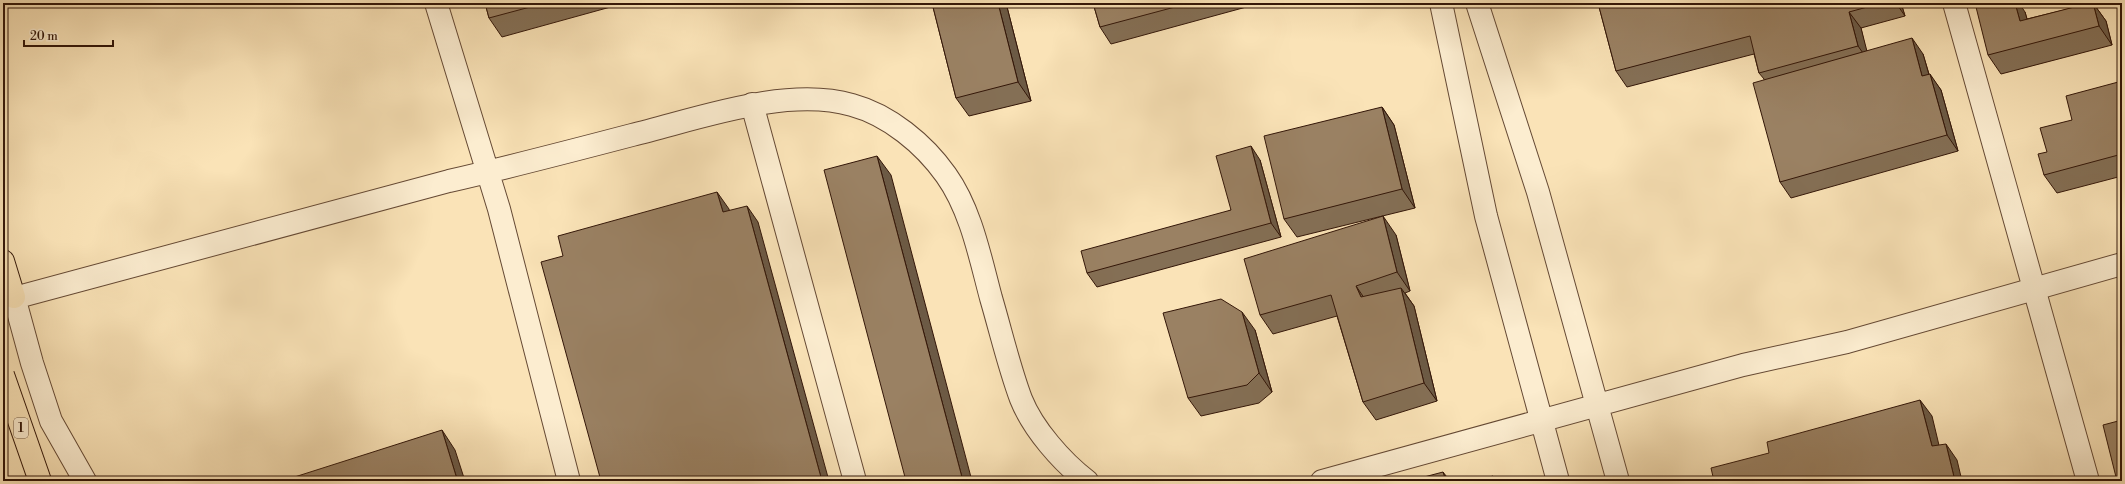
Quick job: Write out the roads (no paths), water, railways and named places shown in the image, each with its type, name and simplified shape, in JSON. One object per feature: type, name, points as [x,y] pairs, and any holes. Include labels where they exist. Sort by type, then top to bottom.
[{"type":"highway","points":[[3,261],[9,299]]},
{"type":"highway","name":"1","points":[[3,375],[40,481]]},
{"type":"street","points":[[436,3],[499,209],[569,481]]},
{"type":"street","points":[[1441,3],[1486,216],[1558,481]]},
{"type":"street","points":[[1477,3],[1538,192],[1618,481]]},
{"type":"street","points":[[1954,3],[2088,481]]},
{"type":"street","points":[[85,481],[51,421],[9,299],[487,172],[752,104],[803,99],[852,105],[889,121],[921,145],[947,176],[969,221],[1022,401],[1042,434],[1063,460],[1087,481]]},
{"type":"street","points":[[752,104],[855,481]]},
{"type":"street","points":[[1322,481],[1743,365],[1847,342],[2122,264]]},
{"type":"street","points":[[3,401],[24,450],[45,481]]}]
